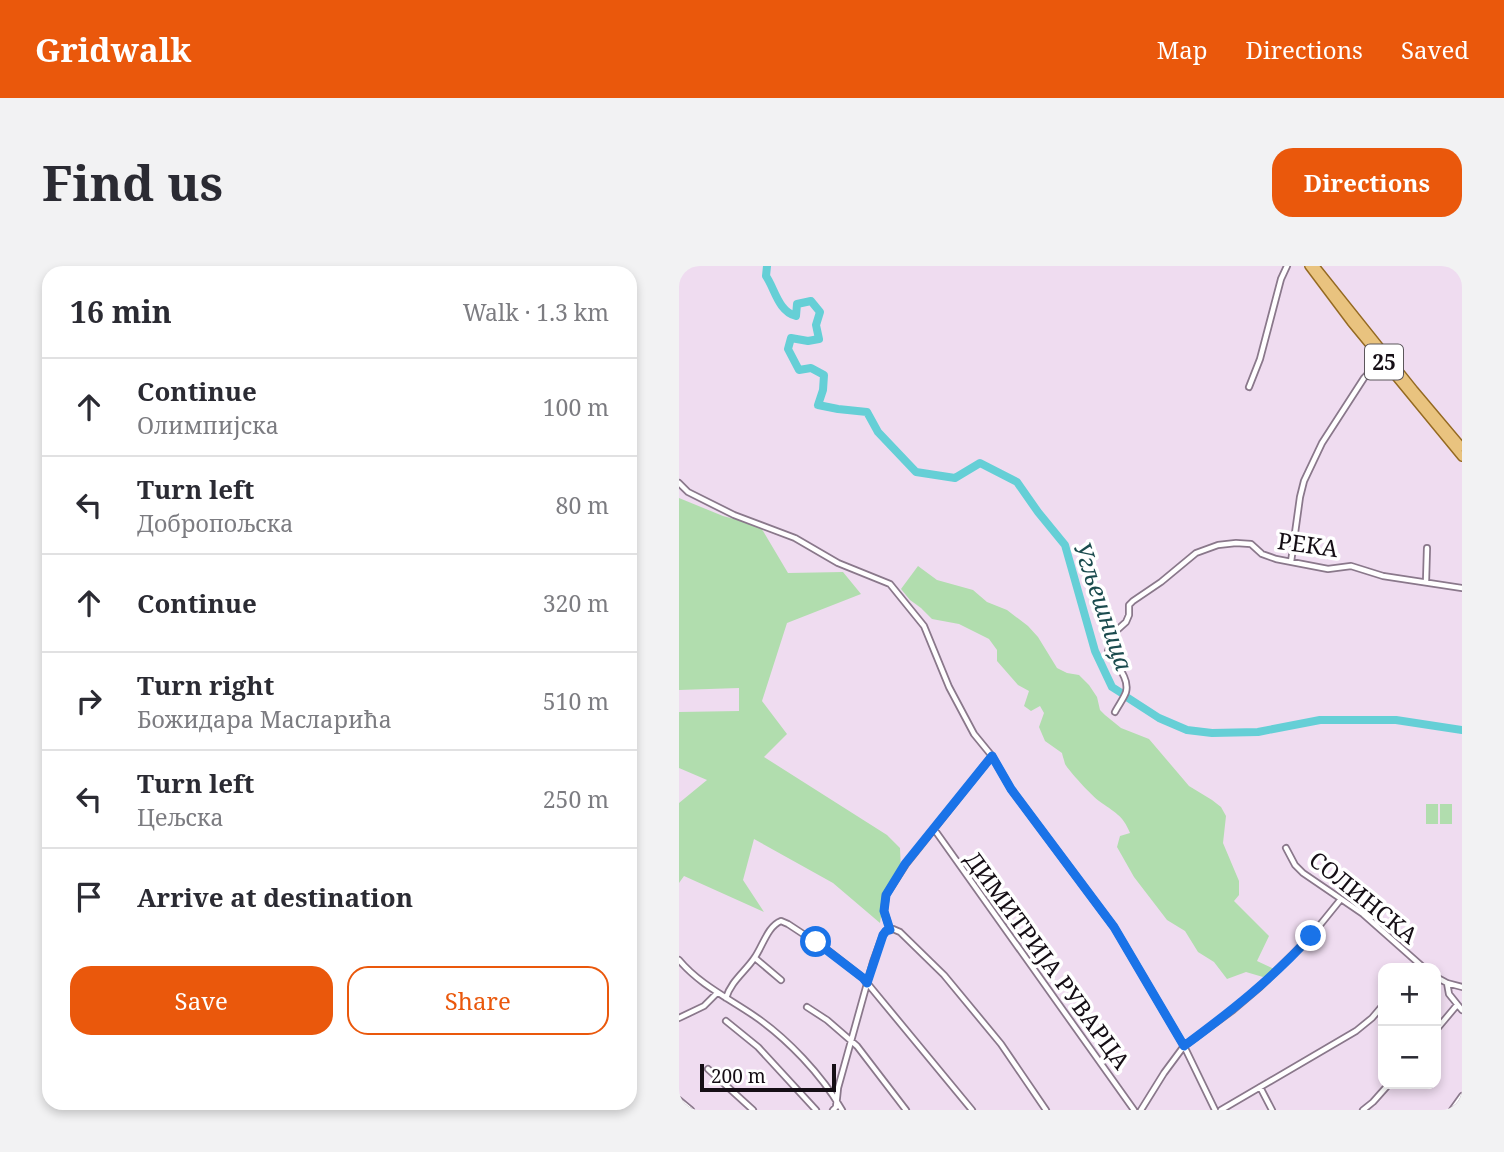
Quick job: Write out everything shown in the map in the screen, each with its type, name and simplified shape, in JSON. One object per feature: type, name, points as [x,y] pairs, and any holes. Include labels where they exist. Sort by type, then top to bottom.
[{"type":"main road","name":"25","points":[[1309,266],[1462,457]]},
{"type":"main road","name":"25","points":[[1315,266],[1462,447]]},
{"type":"street","points":[[1249,387],[1260,359],[1287,266]]},
{"type":"street","points":[[1291,562],[1304,481],[1322,443],[1364,378],[1382,359]]},
{"type":"street","points":[[679,483],[688,492],[734,515],[795,538],[838,563],[891,584],[924,626],[949,687],[974,734],[992,756],[1011,789],[1114,927],[1184,1046],[1215,1110]]},
{"type":"street","name":"РЕКА","points":[[1115,712],[1126,692],[1126,684],[1108,651],[1116,631],[1126,622],[1129,605],[1196,553],[1219,545],[1251,544],[1268,557],[1291,562],[1328,569],[1351,566],[1383,576],[1462,588]]},
{"type":"street","points":[[1426,582],[1427,548]]},
{"type":"street","points":[[833,1110],[836,1107],[838,1088],[876,953],[888,930],[884,911],[886,895],[905,864],[992,756]]},
{"type":"street","name":"ДИМИТРИЈА РУВАРЦА","points":[[934,830],[1134,1110]]},
{"type":"street","name":"СОЛИНСКА","points":[[1286,848],[1295,865],[1303,873],[1370,919],[1418,963]]},
{"type":"street","points":[[1141,1110],[1184,1046],[1260,987],[1304,944],[1341,899]]},
{"type":"street","points":[[726,998],[729,990],[755,958],[774,924],[781,921],[788,924],[827,949],[863,978],[972,1110]]},
{"type":"street","points":[[888,930],[893,929],[900,933],[944,975],[1001,1044],[1046,1110]]},
{"type":"street","points":[[755,958],[781,980]]},
{"type":"street","points":[[679,960],[717,993],[774,1031],[819,1075],[842,1110]]},
{"type":"street","points":[[1441,980],[1462,986]]},
{"type":"street","points":[[1447,983],[1447,991],[1462,1010]]},
{"type":"street","points":[[679,1018],[704,1006],[717,993]]},
{"type":"street","points":[[1439,1026],[1457,1005]]},
{"type":"street","points":[[807,1007],[857,1046],[906,1110]]},
{"type":"street","points":[[1221,1110],[1356,1031],[1378,1010]]},
{"type":"street","points":[[726,1021],[758,1047],[816,1110]]},
{"type":"street","points":[[708,1069],[753,1110]]},
{"type":"street","points":[[1260,1087],[1272,1110]]},
{"type":"street","points":[[1363,1110],[1384,1089]]},
{"type":"street","points":[[1452,1110],[1462,1096]]},
{"type":"street","points":[[679,1100],[691,1110]]},
{"type":"green space","points":[[679,498],[723,516],[760,526],[788,573],[843,572],[861,594],[787,623],[762,701],[787,734],[764,757],[887,835],[900,848],[901,870],[884,896],[880,923],[833,883],[754,839],[743,880],[764,912],[684,876],[679,883],[679,803],[707,780],[679,768],[679,712],[739,711],[739,688],[679,690]]},
{"type":"green space","points":[[918,566],[937,580],[973,590],[987,602],[1007,610],[1028,626],[1057,668],[1079,675],[1089,685],[1105,715],[1121,728],[1149,739],[1189,786],[1221,807],[1226,816],[1223,843],[1239,881],[1239,895],[1234,901],[1269,936],[1257,961],[1274,969],[1263,977],[1246,972],[1227,979],[1214,962],[1198,952],[1185,931],[1167,920],[1134,877],[1117,847],[1120,836],[1130,833],[1124,822],[1086,789],[1065,764],[1062,753],[1045,741],[1039,727],[1044,713],[1040,706],[1031,711],[1024,706],[1029,691],[1018,685],[997,661],[997,650],[989,639],[959,624],[932,619],[901,589]]},
{"type":"green space","points":[[1426,804],[1438,804],[1438,824],[1426,824]]},
{"type":"green space","points":[[1440,804],[1452,804],[1452,824],[1440,824]]},
{"type":"waterway","name":"Угљешница","points":[[767,266],[766,276],[785,309],[796,316],[797,304],[811,301],[820,312],[816,325],[819,339],[808,341],[791,338],[788,349],[799,370],[811,368],[824,375],[818,405],[867,412],[878,432],[916,472],[955,478],[980,463],[1017,482],[1065,545],[1095,651],[1112,687],[1123,694]]},
{"type":"waterway","name":"Угљешница","points":[[1125,696],[1159,718],[1187,730],[1212,733],[1258,732],[1320,720],[1396,720],[1462,730]]},
{"type":"route","points":[[816,942],[867,983],[883,935],[890,930],[884,911],[886,895],[905,864],[992,756],[1011,789],[1114,927],[1184,1046],[1260,987],[1311,936]]}]
